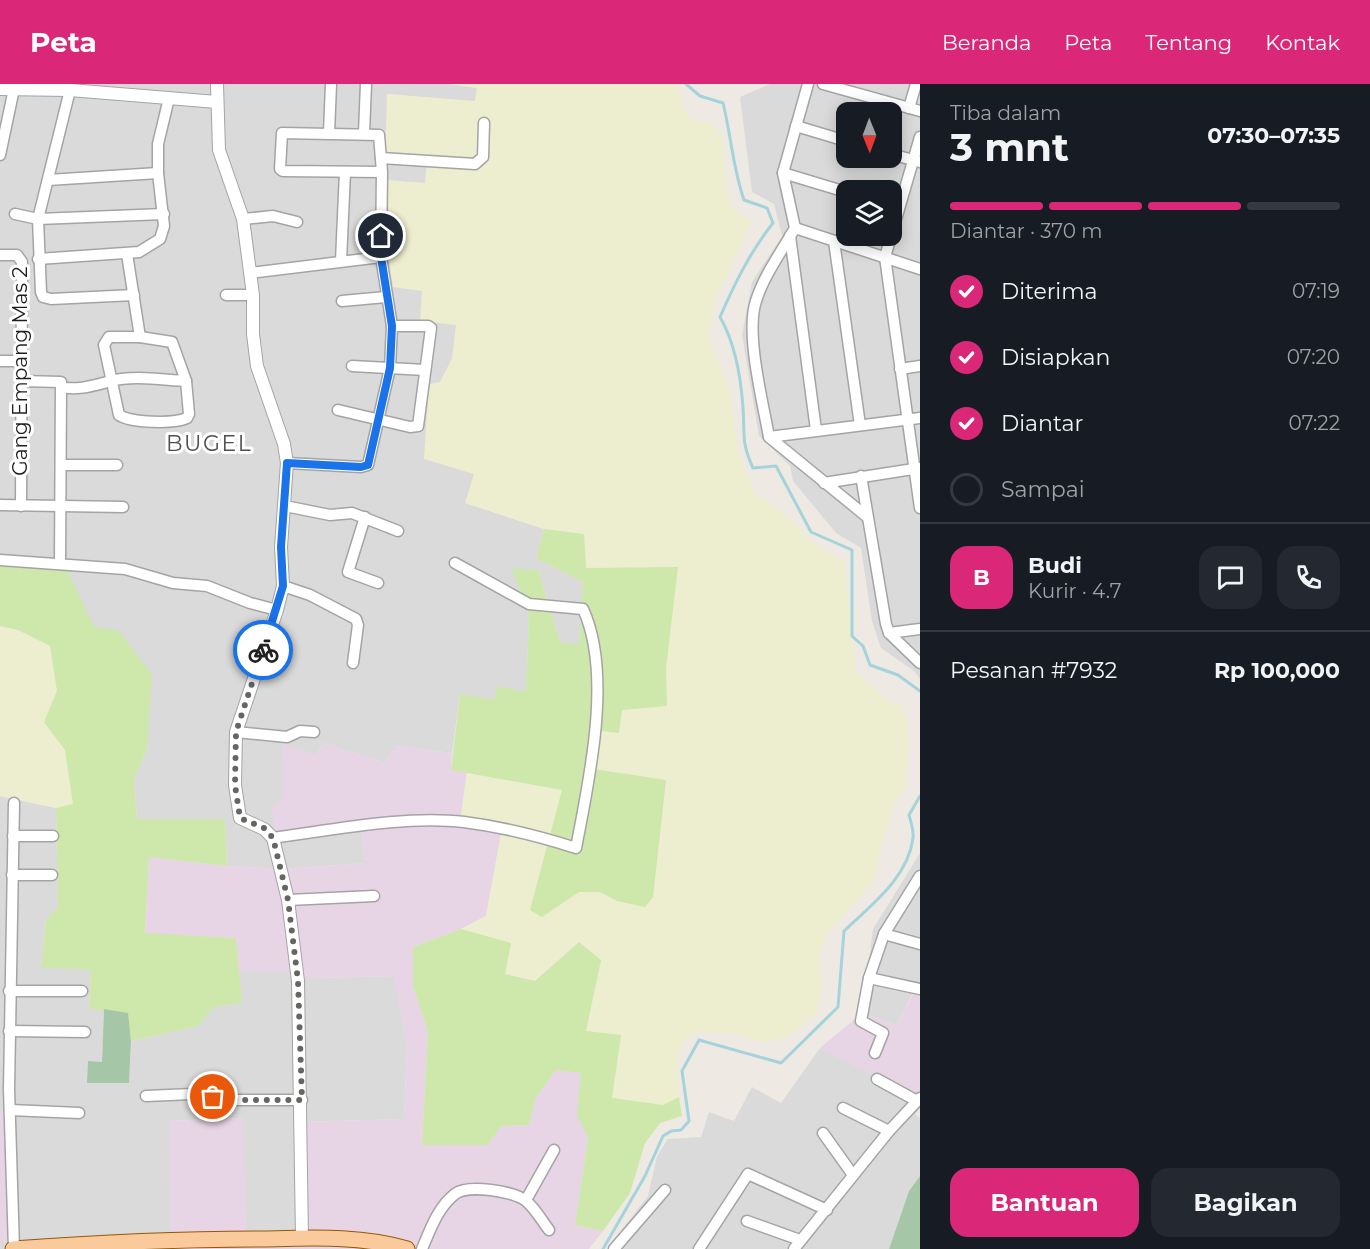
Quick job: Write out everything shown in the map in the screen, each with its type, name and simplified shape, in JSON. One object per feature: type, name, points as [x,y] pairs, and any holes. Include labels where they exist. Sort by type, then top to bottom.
[{"type":"main road","points":[[13,1249],[191,1239],[302,1238],[386,1243],[408,1249]]},
{"type":"street","points":[[217,84],[219,150],[243,219],[253,295],[253,334],[257,366],[284,444],[287,463],[281,547],[283,586],[278,610],[236,732],[235,785],[240,818],[264,828],[273,838],[288,900],[298,981],[302,1100],[302,1238]]},
{"type":"street","points":[[329,133],[331,84]]},
{"type":"street","points":[[364,133],[366,84]]},
{"type":"street","points":[[808,84],[783,173],[793,232],[816,430]]},
{"type":"street","points":[[823,84],[861,89],[914,110],[916,84]]},
{"type":"street","points":[[0,89],[15,86],[70,90],[106,88],[169,98],[217,102]]},
{"type":"street","points":[[0,155],[15,86]]},
{"type":"street","points":[[70,90],[38,219],[39,286],[47,299],[134,295]]},
{"type":"street","points":[[38,259],[127,254],[138,252],[160,239],[164,226],[164,214],[158,173],[158,144],[169,98]]},
{"type":"street","points":[[381,158],[475,164],[483,157],[484,123]]},
{"type":"street","points":[[796,126],[836,138]]},
{"type":"street","points":[[287,463],[367,466],[390,368],[392,326],[381,257],[382,172],[379,135],[282,133],[280,169],[283,171],[382,172]]},
{"type":"street","points":[[902,192],[916,161],[920,136]]},
{"type":"street","points":[[341,261],[345,172]]},
{"type":"street","points":[[48,180],[158,173]]},
{"type":"street","points":[[783,173],[836,189]]},
{"type":"street","points":[[15,214],[38,219],[164,214]]},
{"type":"street","points":[[243,219],[273,216],[297,222]]},
{"type":"street","points":[[793,232],[834,241],[920,269]]},
{"type":"street","points":[[793,232],[762,286],[753,316],[754,339],[769,437],[866,516]]},
{"type":"street","points":[[834,241],[860,425]]},
{"type":"street","points":[[887,246],[885,257],[907,419],[917,468],[920,508]]},
{"type":"street","points":[[127,254],[140,337]]},
{"type":"street","name":"Gang Empang Mas 2","points":[[0,255],[17,255],[21,259],[21,506]]},
{"type":"street","points":[[250,273],[381,257]]},
{"type":"street","points":[[225,295],[253,295]]},
{"type":"street","points":[[342,301],[386,297]]},
{"type":"street","points":[[338,410],[410,427],[418,426],[432,328],[392,326]]},
{"type":"street","points":[[140,337],[166,339],[172,342],[186,381],[189,414],[183,420],[172,422],[123,417],[117,411],[110,381],[105,340],[140,337]]},
{"type":"street","points":[[0,361],[22,361]]},
{"type":"street","points":[[352,366],[425,370]]},
{"type":"street","points":[[900,369],[920,366]]},
{"type":"street","points":[[22,381],[61,382],[60,564]]},
{"type":"street","points":[[61,387],[95,386],[110,381],[186,381]]},
{"type":"street","points":[[769,437],[920,418]]},
{"type":"street","points":[[61,465],[117,465]]},
{"type":"street","points":[[824,483],[917,468]]},
{"type":"street","points":[[861,477],[866,516],[889,633],[920,663]]},
{"type":"street","points":[[0,505],[123,507]]},
{"type":"street","points":[[285,506],[330,515],[352,513],[398,531]]},
{"type":"street","points":[[365,517],[348,572],[378,583]]},
{"type":"street","points":[[0,560],[125,569],[173,583],[207,586],[250,603],[278,610]]},
{"type":"street","points":[[273,838],[411,822],[462,822],[526,833],[576,848],[590,769],[599,685],[588,620],[583,609],[529,604],[508,590],[455,563]]},
{"type":"street","points":[[283,586],[329,604],[356,619],[353,663]]},
{"type":"street","points":[[889,633],[920,629]]},
{"type":"street","points":[[236,732],[287,737],[300,730],[314,732]]},
{"type":"street","points":[[13,1249],[10,1110],[4,1089],[9,1031],[9,991],[5,943],[12,875],[14,803]]},
{"type":"street","points":[[13,836],[53,836]]},
{"type":"street","points":[[12,875],[52,875]]},
{"type":"street","points":[[874,1053],[883,1033],[861,1021],[869,978],[884,934],[920,876]]},
{"type":"street","points":[[288,900],[374,896]]},
{"type":"street","points":[[907,896],[920,900]]},
{"type":"street","points":[[884,934],[920,944]]},
{"type":"street","points":[[869,978],[920,989]]},
{"type":"street","points":[[9,991],[82,991]]},
{"type":"street","points":[[9,1031],[85,1032]]},
{"type":"street","points":[[747,1221],[797,1245],[889,1131],[918,1100],[877,1079]]},
{"type":"street","points":[[146,1096],[192,1094],[235,1100],[302,1100]]},
{"type":"street","points":[[843,1108],[889,1131]]},
{"type":"street","points":[[10,1110],[79,1113]]},
{"type":"street","points":[[823,1133],[853,1175]]},
{"type":"street","points":[[526,1200],[554,1150]]},
{"type":"street","points":[[699,1249],[748,1174],[827,1210]]},
{"type":"street","points":[[422,1249],[435,1219],[455,1194],[467,1188],[488,1189],[526,1200],[549,1230]]},
{"type":"street","points":[[614,1249],[665,1190]]},
{"type":"shaded area","points":[[0,84],[449,84],[477,88],[475,102],[388,94],[427,163],[425,183],[388,181],[422,290],[457,325],[452,359],[440,382],[475,474],[466,503],[544,529],[536,558],[583,582],[579,645],[560,642],[538,570],[513,569],[529,616],[526,693],[497,686],[494,701],[460,694],[452,753],[396,746],[385,763],[323,743],[317,755],[362,832],[365,863],[285,869],[227,866],[225,819],[137,819],[134,779],[147,749],[67,570],[0,562]]},
{"type":"shaded area","points":[[770,84],[920,84],[920,679],[914,671],[881,648],[872,621],[861,548],[836,533],[793,481],[790,466],[759,436],[742,335],[752,282],[782,236],[774,204],[752,192],[740,97]]},
{"type":"shaded area","points":[[323,743],[385,763],[396,746],[452,753],[451,770],[467,772],[461,816],[503,823],[486,916],[461,929],[413,947],[413,986],[428,1032],[422,1145],[488,1145],[501,1126],[529,1125],[536,1097],[556,1070],[581,1073],[578,1115],[588,1138],[575,1225],[603,1231],[589,1249],[171,1249],[169,1121],[243,1118],[246,1232],[299,1234],[299,1122],[404,1119],[407,1046],[394,976],[315,978],[290,971],[239,971],[236,938],[145,934],[149,857],[227,866],[285,869],[365,863],[362,832],[276,837],[271,807],[284,798],[283,744],[317,755]]},
{"type":"shaded area","points":[[0,796],[56,808],[58,907],[46,920],[41,966],[91,970],[89,1008],[104,1009],[102,1062],[88,1062],[129,1083],[131,1041],[198,1026],[214,1007],[241,1003],[239,971],[290,971],[315,978],[395,976],[407,1046],[404,1119],[299,1122],[299,1234],[246,1233],[242,1118],[170,1121],[171,1249],[0,1249],[0,1241],[8,1241],[7,1111],[0,1112]]},
{"type":"shaded area","points":[[920,853],[920,990],[915,989],[896,1025],[862,1013],[873,929]]},
{"type":"shaded area","points":[[916,989],[920,990],[920,1098],[820,1048],[862,1013],[896,1025]]},
{"type":"shaded area","points":[[820,1048],[920,1098],[920,1109],[915,1114],[920,1118],[920,1176],[909,1191],[889,1249],[607,1249],[648,1196],[657,1156],[668,1139],[701,1137],[709,1112],[734,1121],[752,1087],[781,1103]]},
{"type":"shaded area","points":[[7,1111],[8,1241],[0,1241],[0,1112]]},
{"type":"green space","points":[[449,84],[679,84],[682,106],[692,119],[711,123],[722,136],[729,204],[752,221],[715,300],[708,337],[730,391],[738,453],[755,493],[785,515],[818,546],[844,561],[856,671],[889,702],[903,707],[909,729],[905,789],[893,803],[873,882],[826,934],[819,959],[822,988],[817,1012],[788,1037],[766,1042],[734,1033],[700,1032],[684,1039],[678,1057],[679,1097],[663,1105],[612,1098],[621,1036],[586,1031],[601,960],[579,942],[535,981],[505,974],[510,943],[461,929],[486,916],[503,823],[461,816],[467,772],[562,790],[542,917],[579,892],[600,892],[617,901],[653,897],[657,853],[586,768],[592,729],[622,710],[667,706],[666,668],[678,568],[585,568],[584,534],[544,529],[465,503],[474,474],[424,459],[429,384],[440,382],[452,359],[456,325],[420,321],[422,291],[393,287],[388,252],[388,180],[425,183],[427,164],[385,160],[387,94],[475,101],[477,88]]},
{"type":"green space","points":[[544,529],[584,534],[586,568],[678,567],[666,668],[667,706],[622,710],[619,733],[592,730],[587,768],[666,780],[653,897],[645,907],[617,901],[600,892],[579,892],[542,917],[530,910],[562,790],[451,770],[460,694],[494,700],[497,686],[526,692],[529,616],[512,568],[538,570],[560,642],[579,644],[583,582],[536,558]]},
{"type":"green space","points":[[0,562],[67,570],[94,627],[118,630],[152,674],[147,749],[134,779],[137,819],[225,819],[227,866],[149,857],[145,933],[236,938],[242,1003],[214,1007],[198,1026],[131,1041],[127,1013],[89,1009],[91,970],[41,967],[46,920],[58,907],[56,808],[73,804],[65,750],[44,722],[57,691],[50,646],[18,630],[0,626]]},
{"type":"green space","points":[[0,626],[18,630],[50,646],[57,691],[44,722],[65,750],[73,805],[56,808],[0,796]]},
{"type":"green space","points":[[461,929],[511,943],[505,974],[535,981],[579,942],[601,960],[586,1031],[621,1035],[612,1098],[663,1105],[679,1097],[682,1116],[660,1123],[645,1143],[630,1193],[603,1231],[575,1225],[588,1138],[577,1115],[581,1073],[556,1070],[536,1097],[529,1125],[501,1126],[488,1145],[422,1145],[428,1032],[413,986],[413,947]]},
{"type":"green space","points":[[104,1009],[128,1013],[131,1041],[129,1083],[87,1083],[88,1061],[102,1062]]},
{"type":"green space","points":[[920,1176],[920,1249],[889,1249],[909,1191]]},
{"type":"waterway","points":[[686,84],[700,96],[723,103],[744,200],[767,208],[773,223],[744,268],[720,317],[730,338],[739,373],[744,439],[749,459],[753,468],[776,466],[811,532],[852,550],[852,636],[863,646],[870,665],[898,675],[920,691]]},
{"type":"waterway","points":[[603,1249],[645,1176],[663,1136],[671,1131],[681,1130],[689,1121],[682,1071],[699,1040],[781,1063],[838,1007],[844,931],[887,890],[904,866],[913,838],[909,815],[920,796]]},
{"type":"way so far","points":[[213,1097],[235,1100],[302,1100],[298,981],[288,900],[273,838],[264,828],[240,818],[235,785],[236,732],[263,650]]},
{"type":"district","name":"BUGEL","points":[[209,443]]},
{"type":"route","points":[[263,650],[278,610],[283,586],[281,547],[287,463],[361,467],[368,465],[390,368],[392,326],[381,257],[381,236]]}]
